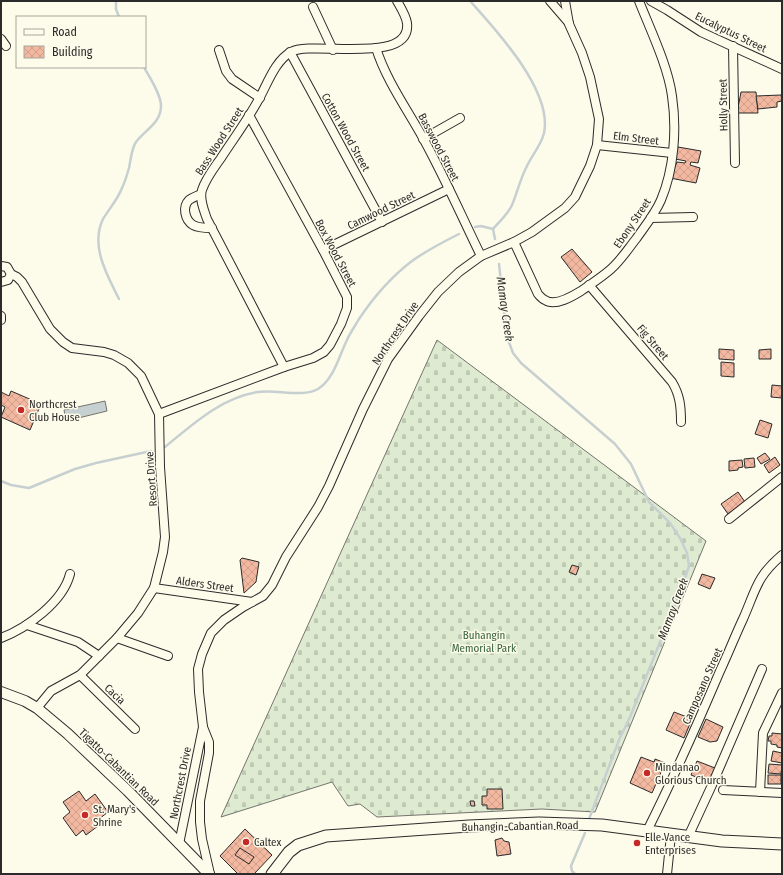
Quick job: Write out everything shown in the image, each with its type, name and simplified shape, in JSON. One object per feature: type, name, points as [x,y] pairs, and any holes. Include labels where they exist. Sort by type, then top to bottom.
[{"type":"main road","name":"Buhangin-Cabantian Road","points":[[272,874],[289,852],[298,846],[326,836],[539,823],[602,825],[722,841],[782,844]]},
{"type":"street","points":[[290,52],[299,48],[332,50],[376,48],[397,43],[406,33],[407,22],[397,1]]},
{"type":"street","points":[[550,1],[569,24]]},
{"type":"street","name":"Northcrest Drive","points":[[209,874],[200,822],[202,792],[209,753],[209,742],[203,727],[198,669],[202,654],[212,633],[220,624],[236,611],[263,596],[272,585],[286,557],[318,507],[329,486],[363,409],[388,359],[438,292],[459,272],[481,256],[514,242],[532,232],[565,208],[575,197],[590,166],[597,145],[599,119],[590,77],[582,53],[569,24],[565,1]]},
{"type":"street","name":"Ebony Street","points":[[514,242],[538,294],[545,300],[552,302],[559,301],[580,292],[611,269],[620,260],[651,218],[660,201],[669,179],[672,154],[674,128],[672,95],[663,64],[639,1]]},
{"type":"street","name":"Eucalyptus Street","points":[[651,1],[701,32],[782,69]]},
{"type":"street","points":[[313,7],[332,50]]},
{"type":"street","name":"Holly Street","points":[[733,46],[735,163]]},
{"type":"street","name":"Basswood Street","points":[[376,48],[384,69],[449,189],[481,256]]},
{"type":"street","points":[[219,50],[226,71],[232,79],[260,98]]},
{"type":"street","name":"Bass Wood Street","points":[[201,194],[207,179],[260,98],[274,70],[290,52]]},
{"type":"street","name":"Cotton Wood Street","points":[[290,52],[382,222]]},
{"type":"street","name":"Box Wood Street","points":[[159,414],[313,358],[324,352],[330,345],[341,324],[347,308],[347,297],[249,115]]},
{"type":"street","points":[[423,139],[460,118]]},
{"type":"street","name":"Elm Street","points":[[597,145],[672,154]]},
{"type":"street","name":"Camwood Street","points":[[323,250],[449,189]]},
{"type":"street","points":[[212,228],[198,227],[189,221],[186,216],[186,204],[189,200],[201,194],[204,210],[212,228],[284,368]]},
{"type":"street","points":[[651,218],[693,217]]},
{"type":"street","name":"Resort Drive","points":[[1,266],[7,267],[11,274],[22,282],[50,329],[63,342],[72,348],[114,355],[128,363],[141,376],[159,414],[160,467],[165,537],[163,552],[154,588],[138,613],[117,638],[80,675],[51,691],[37,708]]},
{"type":"street","points":[[1,283],[8,280],[11,274]]},
{"type":"street","name":"Fig Street","points":[[589,285],[672,382],[678,391],[681,422]]},
{"type":"street","points":[[729,519],[782,477]]},
{"type":"street","name":"Camposano Street","points":[[647,831],[696,728],[756,587],[764,572],[782,555]]},
{"type":"street","points":[[1,638],[26,625],[56,599],[68,584],[70,574]]},
{"type":"street","name":"Alders Street","points":[[154,588],[252,602]]},
{"type":"street","points":[[26,625],[78,642],[99,656]]},
{"type":"street","points":[[117,638],[168,656]]},
{"type":"street","points":[[688,837],[762,669]]},
{"type":"street","name":"Cacia","points":[[80,675],[135,728]]},
{"type":"street","name":"Tigatto-Cabantian Road","points":[[1,692],[25,701],[37,708],[68,734],[128,791],[209,874]]},
{"type":"street","points":[[760,792],[763,733],[782,692]]},
{"type":"street","name":"Northcrest Drive","points":[[179,844],[203,727]]},
{"type":"street","points":[[723,790],[782,793]]},
{"type":"street","points":[[191,791],[202,792]]},
{"type":"street","points":[[667,874],[671,835]]},
{"type":"green space","name":"Buhangin Memorial Park","points":[[437,340],[706,541],[595,812],[542,809],[377,817],[360,804],[348,806],[332,782],[221,817]]},
{"type":"shaded area","points":[[105,401],[107,411],[66,421],[64,410]]},
{"type":"building","points":[[741,92],[756,92],[758,113],[737,113]]},
{"type":"building","points":[[781,95],[782,101],[777,102],[777,107],[758,109],[756,96]]},
{"type":"building","points":[[678,147],[701,151],[698,163],[691,162],[690,165],[700,168],[696,183],[670,178],[677,162],[685,163],[686,161],[675,159]]},
{"type":"building","points":[[572,249],[592,272],[580,282],[561,257]]},
{"type":"building","points":[[719,349],[734,350],[734,360],[719,359]]},
{"type":"building","points":[[771,349],[771,359],[759,359],[759,350]]},
{"type":"building","points":[[721,362],[734,363],[734,377],[721,376]]},
{"type":"building","points":[[772,385],[782,386],[782,398],[771,397]]},
{"type":"building","name":"Northcrest Club House","points":[[11,391],[41,404],[30,430],[1,417],[5,407],[1,405],[1,392],[9,396]]},
{"type":"building","points":[[760,420],[772,424],[768,438],[755,434]]},
{"type":"building","points":[[765,453],[770,459],[761,464],[757,458]]},
{"type":"building","points":[[775,457],[780,465],[769,473],[764,465]]},
{"type":"building","points":[[754,458],[755,467],[745,468],[744,459]]},
{"type":"building","points":[[742,460],[743,467],[738,468],[738,470],[729,471],[729,461]]},
{"type":"building","points":[[738,492],[745,502],[728,514],[721,504]]},
{"type":"building","points":[[242,558],[259,562],[256,582],[244,593],[240,560]]},
{"type":"building","points":[[572,565],[579,567],[576,575],[569,572]]},
{"type":"building","points":[[702,574],[715,578],[710,589],[698,584]]},
{"type":"building","points":[[674,712],[692,719],[684,738],[666,730]]},
{"type":"building","points":[[706,719],[723,727],[717,741],[710,742],[698,737]]},
{"type":"building","points":[[772,733],[782,734],[782,748],[771,744],[771,741],[768,741],[769,736],[772,736]]},
{"type":"building","points":[[773,751],[782,753],[782,763],[771,761]]},
{"type":"building","name":"Mindanao Glorious Church","points":[[641,757],[654,762],[655,759],[665,763],[652,793],[630,783]]},
{"type":"building","points":[[697,761],[715,768],[709,782],[691,775]]},
{"type":"building","points":[[769,764],[782,765],[781,774],[768,773]]},
{"type":"building","points":[[768,775],[781,775],[781,784],[768,784]]},
{"type":"building","points":[[487,789],[502,789],[503,809],[487,809],[487,805],[482,805],[482,796],[487,796]]},
{"type":"building","name":"St. Mary's Shrine","points":[[79,791],[86,801],[95,794],[108,812],[99,819],[102,823],[86,835],[83,830],[76,836],[63,818],[70,812],[63,802]]},
{"type":"building","points":[[470,801],[474,801],[475,806],[471,806]]},
{"type":"building","name":"Caltex","points":[[245,829],[272,855],[254,874],[238,874],[220,856]]},
{"type":"building","points":[[502,838],[504,841],[509,842],[511,854],[497,856],[495,840]]},
{"type":"building","points":[[240,848],[254,857],[249,864],[235,855]]},
{"type":"waterway","points":[[116,1],[116,9],[119,16]]},
{"type":"waterway","points":[[470,1],[494,28],[520,62],[540,99],[544,116],[543,138],[528,164],[512,205],[493,229]]},
{"type":"waterway","points":[[119,299],[105,270],[99,250],[99,229],[103,219],[118,196],[124,183],[134,145],[152,126],[160,112],[161,106],[159,96],[145,68]]},
{"type":"waterway","points":[[475,227],[481,226],[493,229]]},
{"type":"waterway","name":"Mamay Creek","points":[[493,229],[495,239]]},
{"type":"waterway","points":[[165,447],[208,413],[232,400],[245,395],[265,391],[297,393],[312,392],[324,385],[336,367],[348,337],[370,303],[383,288],[412,261],[459,234]]},
{"type":"waterway","name":"Mamay Creek","points":[[499,264],[507,337],[513,353],[521,363],[615,444],[631,464],[649,502],[670,523],[680,538],[687,553],[689,566],[682,587],[630,717],[619,740],[589,819]]},
{"type":"waterway","points":[[1,481],[11,485],[29,488],[75,469],[151,451]]},
{"type":"waterway","name":"Mamay Creek","points":[[575,874],[572,871],[571,866],[585,833]]},
{"type":"place","name":"Northcrest Club House","points":[[21,410]]},
{"type":"place","name":"Mindanao Glorious Church","points":[[647,773]]},
{"type":"place","name":"St. Mary's Shrine","points":[[85,815]]},
{"type":"place","name":"Caltex","points":[[246,842]]},
{"type":"place","name":"Elle Vance Enterprises","points":[[637,843]]}]
